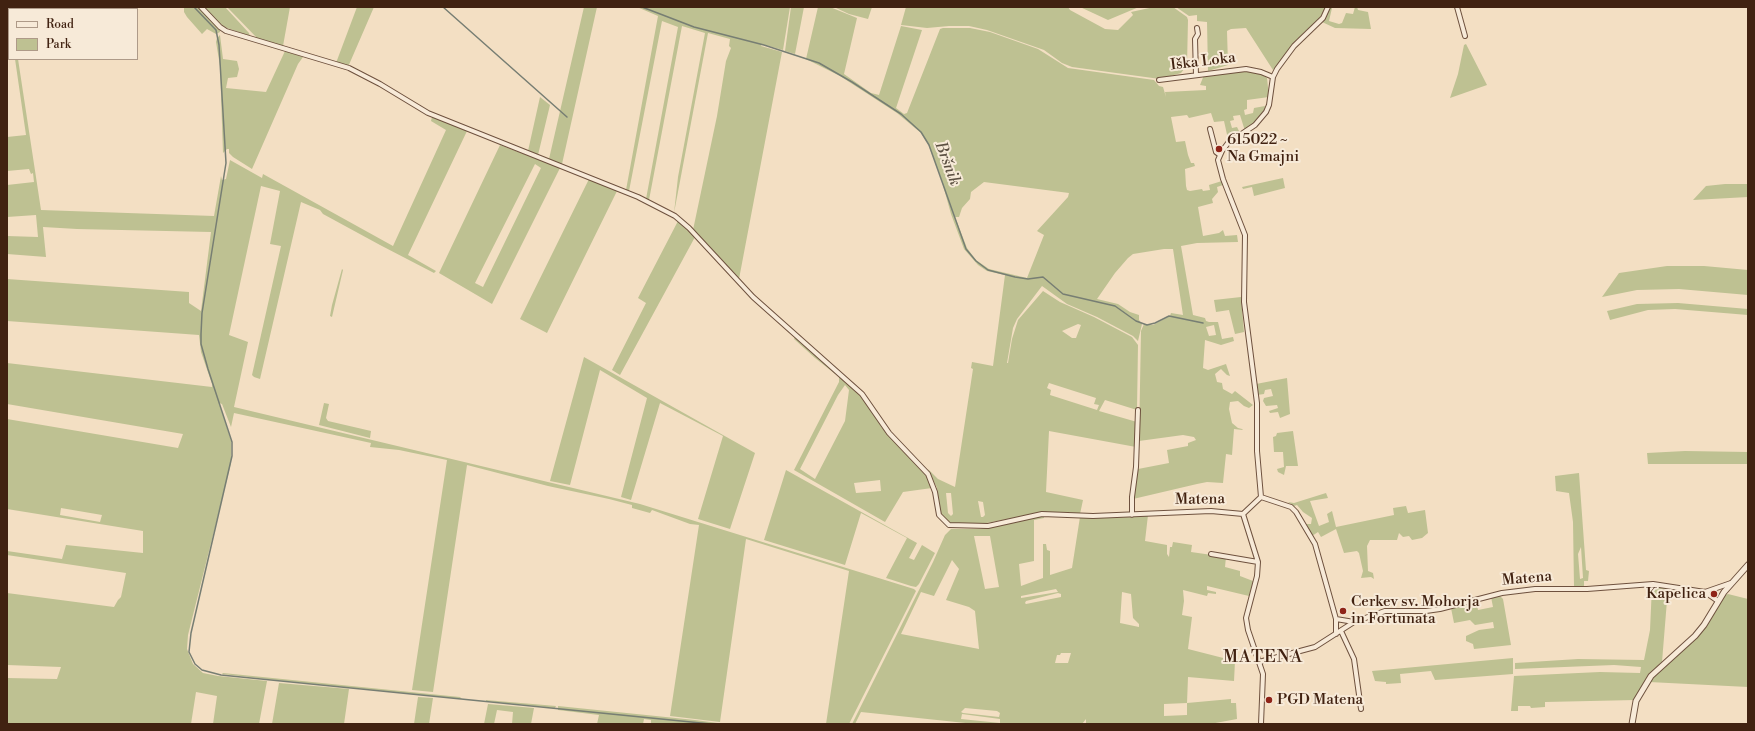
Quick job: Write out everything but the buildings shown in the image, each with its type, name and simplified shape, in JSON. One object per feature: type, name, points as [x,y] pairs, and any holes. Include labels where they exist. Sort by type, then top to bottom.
[{"type":"street","name":"Matena","points":[[201,7],[220,27],[226,31],[349,68],[380,84],[428,113],[638,197],[675,216],[689,228],[753,297],[862,394],[889,434],[922,466],[928,474],[936,492],[939,515],[949,525],[988,526],[1042,514],[1093,516],[1211,511],[1243,514],[1258,562],[1257,576],[1246,618],[1248,630],[1263,674],[1264,687],[1261,724]]},
{"type":"street","points":[[1261,497],[1257,451],[1258,403],[1244,302],[1245,235],[1219,167],[1220,155],[1228,143],[1255,125],[1266,112],[1269,105],[1273,77],[1294,46],[1323,18],[1328,7]]},
{"type":"street","points":[[1457,7],[1464,36]]},
{"type":"street","points":[[1196,75],[1195,39],[1198,34],[1197,28]]},
{"type":"street","name":"Iška Loka","points":[[1159,80],[1246,68],[1273,77]]},
{"type":"street","points":[[1210,129],[1216,152],[1220,155]]},
{"type":"street","points":[[1132,515],[1132,497],[1136,467],[1138,410]]},
{"type":"street","points":[[1243,514],[1261,497]]},
{"type":"street","points":[[1261,497],[1291,507],[1299,517],[1314,544],[1336,619],[1336,634]]},
{"type":"street","points":[[1211,554],[1258,562]]},
{"type":"street","points":[[1632,724],[1636,701],[1651,676],[1695,636],[1704,625],[1718,601],[1731,583],[1748,565]]},
{"type":"street","name":"Matena","points":[[1259,662],[1302,652],[1315,647],[1354,622],[1385,611],[1426,611],[1440,609],[1502,593],[1535,589],[1598,588],[1643,584],[1705,592],[1731,583]]},
{"type":"street","name":"Matena","points":[[1705,592],[1718,601]]},
{"type":"street","name":"Matena","points":[[1336,619],[1354,622]]},
{"type":"street","points":[[1341,631],[1354,659],[1360,709]]},
{"type":"green space","points":[[184,7],[198,7],[220,29],[220,32],[216,34],[207,29],[202,34],[187,17],[184,12]]},
{"type":"green space","points":[[203,7],[225,7],[249,33],[250,36],[224,27]]},
{"type":"green space","points":[[227,7],[290,7],[283,46],[258,39]]},
{"type":"green space","points":[[357,7],[374,7],[348,67],[336,63]]},
{"type":"green space","points":[[584,7],[597,7],[562,164],[549,159]]},
{"type":"green space","points":[[637,7],[790,7],[783,50],[762,44],[761,46],[782,52],[739,279],[693,230],[717,116],[726,61],[731,48],[729,46],[730,39],[708,33],[674,213],[678,177],[705,33],[682,26],[649,200],[646,199],[678,27],[662,21],[629,191],[626,190],[658,16]]},
{"type":"green space","points":[[791,7],[804,7],[795,54],[785,51]]},
{"type":"green space","points":[[818,7],[830,7],[857,18],[844,74],[871,93],[879,95],[901,26],[922,30],[896,108],[904,114],[907,113],[940,29],[943,28],[970,28],[990,32],[1038,49],[1068,68],[1154,80],[1159,86],[1163,87],[1166,97],[1165,92],[1206,90],[1206,86],[1200,85],[1204,75],[1246,71],[1261,74],[1267,78],[1269,97],[1247,100],[1247,109],[1244,110],[1245,115],[1253,113],[1254,108],[1265,106],[1264,112],[1253,125],[1245,131],[1240,115],[1233,116],[1234,120],[1230,121],[1232,128],[1237,127],[1240,133],[1228,139],[1224,121],[1214,122],[1211,113],[1189,118],[1187,115],[1171,117],[1176,142],[1185,141],[1191,163],[1194,163],[1195,166],[1185,169],[1187,190],[1210,190],[1209,185],[1222,181],[1223,185],[1217,187],[1218,192],[1212,199],[1213,203],[1198,207],[1203,236],[1219,233],[1223,230],[1225,236],[1237,235],[1238,242],[1197,243],[1181,246],[1193,315],[1205,318],[1206,321],[1209,322],[1218,322],[1222,339],[1233,337],[1234,341],[1221,345],[1205,340],[1203,368],[1208,370],[1226,364],[1230,376],[1221,369],[1215,374],[1217,382],[1222,383],[1223,389],[1232,394],[1235,391],[1253,405],[1249,408],[1238,401],[1230,402],[1229,409],[1232,423],[1243,430],[1234,429],[1232,455],[1226,454],[1223,483],[1207,482],[1133,499],[1138,469],[1169,463],[1167,450],[1188,446],[1188,443],[1196,440],[1194,437],[1183,435],[1139,441],[1141,331],[1144,324],[1153,325],[1170,316],[1171,313],[1183,315],[1173,249],[1164,249],[1133,254],[1115,273],[1097,299],[1118,304],[1130,312],[1139,315],[1139,320],[1142,324],[1138,341],[1133,336],[1097,317],[1067,304],[1042,286],[1017,319],[1013,328],[1007,363],[1018,320],[1043,291],[1060,302],[1094,317],[1132,337],[1138,345],[1137,410],[1105,400],[1099,411],[1137,422],[1136,447],[1049,431],[1046,492],[1083,500],[1080,514],[1067,512],[1039,513],[976,525],[952,524],[942,517],[938,506],[937,488],[928,469],[938,479],[955,487],[973,369],[971,368],[972,362],[993,366],[1005,275],[987,271],[978,265],[964,249],[951,214],[941,178],[928,144],[921,133],[897,113],[840,76],[806,59]],"holes":[[[984,182],[1069,193],[1068,197],[1037,231],[1044,235],[1027,278],[989,269],[976,260],[967,248],[955,217],[959,217],[962,208],[970,199],[971,192]],[[1078,324],[1081,325],[1076,338],[1072,338],[1062,331]],[[1214,325],[1216,335],[1209,336],[1206,327]],[[1049,383],[1096,398],[1094,404],[1099,405],[1097,410],[1050,395],[1051,390],[1047,388]],[[946,493],[951,493],[953,514],[951,516],[948,513]],[[978,501],[983,502],[985,515],[981,517]]]},
{"type":"green space","points":[[834,7],[872,7],[868,19],[849,14]]},
{"type":"green space","points":[[906,7],[1068,7],[1070,10],[1105,29],[1118,30],[1133,15],[1131,12],[1154,7],[1173,7],[1187,17],[1188,20],[1187,65],[1181,73],[1160,79],[1072,67],[1062,63],[1044,50],[987,30],[969,26],[927,28],[901,25]]},
{"type":"green space","points":[[1080,7],[1139,7],[1108,20]]},
{"type":"green space","points":[[1176,7],[1327,7],[1318,20],[1300,37],[1273,70],[1246,28],[1231,29],[1227,31],[1228,65],[1208,71],[1207,22],[1197,21],[1197,15],[1189,16]]},
{"type":"green space","points":[[1330,7],[1332,8],[1329,21],[1339,24],[1342,23],[1346,13],[1353,14],[1355,7],[1357,7],[1358,10],[1368,12],[1371,29],[1335,28],[1322,22]]},
{"type":"green space","points":[[220,35],[223,59],[237,61],[239,69],[237,77],[228,78],[226,88],[266,92],[285,51],[303,57],[298,64],[252,169],[233,157],[229,153],[229,149],[223,153],[220,66],[216,42]]},
{"type":"green space","points":[[1466,44],[1487,85],[1450,98],[1458,74],[1464,45]]},
{"type":"green space","points":[[15,60],[18,60],[41,210],[214,216],[221,176],[222,180],[226,179],[230,160],[262,178],[263,174],[393,246],[446,130],[431,121],[432,117],[467,131],[408,255],[436,271],[434,273],[323,214],[320,210],[301,202],[260,379],[252,375],[281,246],[270,244],[280,191],[261,186],[229,335],[248,342],[234,407],[640,504],[914,589],[916,591],[849,724],[826,724],[849,571],[746,539],[720,722],[670,716],[699,525],[690,524],[652,510],[650,513],[632,508],[632,505],[548,486],[467,465],[433,692],[412,690],[447,460],[399,450],[370,447],[371,443],[234,413],[231,427],[222,404],[219,403],[231,441],[231,463],[188,635],[187,649],[193,664],[203,673],[267,681],[259,724],[213,724],[217,696],[196,692],[191,724],[7,724],[7,678],[57,679],[61,667],[7,665],[7,593],[114,607],[121,597],[126,573],[7,555],[7,551],[62,559],[66,545],[143,553],[143,531],[7,509],[7,419],[178,448],[183,434],[7,404],[7,363],[212,387],[212,384],[201,352],[199,335],[7,321],[7,279],[189,292],[189,303],[201,311],[211,232],[43,227],[46,257],[7,254],[7,236],[38,237],[36,215],[7,217],[7,185],[34,182],[33,173],[31,174],[29,169],[7,171],[7,137],[26,135]],"holes":[[[61,508],[102,515],[100,522],[60,515]]]},
{"type":"green space","points":[[540,97],[550,105],[538,155],[528,151]]},
{"type":"green space","points":[[500,145],[560,168],[492,304],[439,273]],"holes":[[[535,164],[541,168],[483,287],[475,283]]]},
{"type":"green space","points":[[1283,178],[1285,188],[1254,196],[1252,187],[1243,189],[1242,187]]},
{"type":"green space","points":[[589,179],[617,191],[547,333],[520,319]]},
{"type":"green space","points":[[1748,184],[1748,197],[1693,200],[1706,186]]},
{"type":"green space","points":[[678,221],[695,237],[620,375],[612,370],[646,303],[638,298]]},
{"type":"green space","points":[[1667,266],[1704,266],[1748,270],[1748,295],[1679,289],[1637,290],[1602,297],[1619,273]]},
{"type":"green space","points":[[342,269],[332,317],[330,316],[332,305]]},
{"type":"green space","points":[[1241,297],[1244,332],[1235,334],[1229,310],[1216,312],[1214,300]]},
{"type":"green space","points":[[1678,303],[1748,309],[1748,315],[1675,309],[1648,310],[1610,320],[1607,311],[1637,304]]},
{"type":"green space","points":[[795,337],[857,391],[869,406],[882,428],[922,469],[928,478],[932,488],[903,492],[885,522],[794,470],[839,382],[839,377],[794,339]],"holes":[[[845,385],[849,390],[845,421],[815,479],[800,469],[838,395]],[[880,480],[881,491],[856,493],[854,483]]]},
{"type":"green space","points":[[584,357],[755,453],[730,529],[698,519],[723,436],[660,403],[631,500],[621,497],[647,398],[600,370],[570,485],[550,481]]},
{"type":"green space","points":[[1287,378],[1290,414],[1280,418],[1278,412],[1270,413],[1269,411],[1278,408],[1277,405],[1266,406],[1263,401],[1264,398],[1273,396],[1271,389],[1265,390],[1264,394],[1257,395],[1256,384]]},
{"type":"green space","points":[[324,403],[329,404],[326,418],[328,421],[371,431],[370,438],[319,425]]},
{"type":"green space","points":[[1293,431],[1298,466],[1286,466],[1284,475],[1278,472],[1277,469],[1284,467],[1283,452],[1274,452],[1273,437],[1276,436],[1277,433]]},
{"type":"green space","points":[[1685,451],[1748,452],[1748,464],[1648,464],[1647,453]]},
{"type":"green space","points":[[786,470],[917,543],[909,558],[914,560],[922,545],[935,553],[919,584],[916,587],[886,578],[907,538],[861,513],[845,565],[764,540]]},
{"type":"green space","points":[[1579,473],[1586,570],[1589,571],[1588,581],[1584,581],[1584,587],[1574,587],[1573,522],[1569,493],[1556,491],[1555,476]],"holes":[[[1581,547],[1583,578],[1580,579],[1578,554]]]},
{"type":"green space","points":[[1326,493],[1328,498],[1310,501],[1319,526],[1329,522],[1327,514],[1332,511],[1336,527],[1394,515],[1393,508],[1406,506],[1408,513],[1425,510],[1428,533],[1422,538],[1412,540],[1409,536],[1403,537],[1399,533],[1397,540],[1370,540],[1367,546],[1368,571],[1373,573],[1374,579],[1371,577],[1361,578],[1363,571],[1359,553],[1357,551],[1344,553],[1336,529],[1321,537],[1318,532],[1312,536],[1306,524],[1311,524],[1312,518],[1303,512],[1297,505],[1294,506],[1288,502],[1294,503]]},
{"type":"green space","points":[[1148,515],[1145,541],[1167,545],[1167,554],[1169,557],[1170,547],[1172,547],[1173,542],[1192,545],[1191,552],[1226,557],[1225,567],[1240,571],[1240,576],[1253,581],[1249,596],[1207,586],[1207,590],[1216,592],[1216,594],[1208,593],[1207,596],[1183,590],[1184,601],[1182,615],[1192,617],[1188,649],[1235,661],[1234,681],[1188,677],[1187,703],[1231,699],[1231,703],[1236,703],[1237,719],[1210,724],[1086,724],[1086,719],[1082,724],[975,724],[861,712],[855,724],[852,724],[945,535],[951,529],[981,529],[1044,516],[1044,518],[1034,520],[1034,561],[1019,564],[1021,586],[1043,578],[1043,544],[1046,544],[1047,550],[1050,551],[1050,575],[1072,568],[1080,517]],"holes":[[[974,536],[990,536],[999,587],[985,589]],[[952,560],[959,569],[946,600],[969,607],[975,611],[979,649],[901,634],[921,592],[934,596]],[[1056,589],[1058,592],[1021,598],[1021,596]],[[1122,592],[1131,594],[1133,618],[1139,624],[1139,627],[1120,623]],[[1058,593],[1061,594],[1061,597],[1025,603],[1026,601]],[[1061,653],[1071,653],[1068,663],[1055,663],[1057,655],[1060,655]],[[1187,703],[1187,715],[1164,716],[1164,704]],[[965,708],[997,711],[1000,713],[999,717],[963,713],[961,712]],[[962,714],[1000,719],[1000,723],[961,719]]]},
{"type":"green space","points":[[1652,586],[1668,588],[1662,662],[1645,681],[1635,700],[1545,702],[1545,707],[1531,708],[1530,706],[1518,706],[1518,711],[1511,711],[1514,676],[1600,672],[1640,673],[1641,667],[1614,665],[1515,669],[1515,663],[1578,659],[1644,660],[1650,630]]},
{"type":"green space","points":[[1728,594],[1748,599],[1748,687],[1649,682],[1655,674],[1700,634],[1723,596]]},
{"type":"green space","points":[[1499,595],[1503,599],[1511,645],[1474,649],[1473,644],[1466,641],[1466,636],[1479,630],[1494,628],[1493,622],[1475,625],[1470,620],[1454,623],[1451,608],[1476,601],[1478,610],[1493,607],[1491,597]]},
{"type":"green space","points":[[1513,658],[1513,674],[1435,680],[1431,671],[1400,674],[1401,683],[1386,684],[1386,682],[1375,681],[1372,671]]},
{"type":"green space","points":[[222,674],[460,697],[462,699]]},
{"type":"green space","points":[[279,683],[349,689],[344,724],[272,724]]},
{"type":"green space","points":[[418,697],[433,698],[429,724],[414,724]]},
{"type":"green space","points":[[486,700],[556,706],[555,708]]},
{"type":"green space","points":[[488,704],[534,708],[531,724],[512,724],[513,712],[497,710],[494,724],[484,724]]},
{"type":"green space","points":[[558,706],[725,724],[651,724],[651,720],[644,719],[643,724],[597,724],[599,715],[558,710]]},
{"type":"waterway","points":[[194,7],[216,30],[219,45],[226,163],[202,313],[201,344],[232,442],[232,456],[191,633],[189,652],[195,664],[202,670],[221,675],[711,724]]},
{"type":"waterway","points":[[443,7],[567,117]]},
{"type":"waterway","name":"Bršnik","points":[[642,7],[694,27],[764,45],[819,63],[852,82],[901,114],[921,132],[929,145],[966,249],[976,261],[988,270],[1028,279],[1043,277],[1063,294],[1115,306],[1136,321],[1147,325],[1169,316],[1203,323]]},
{"type":"place","name":"615022 ~ Na Gmajni","points":[[1219,149]]},
{"type":"place","name":"Kapelica","points":[[1714,594]]},
{"type":"place","name":"Cerkev sv. Mohorja in Fortunata","points":[[1343,611]]},
{"type":"place","name":"PGD Matena","points":[[1269,700]]},
{"type":"district","name":"MATENA","points":[[1263,658]]}]
